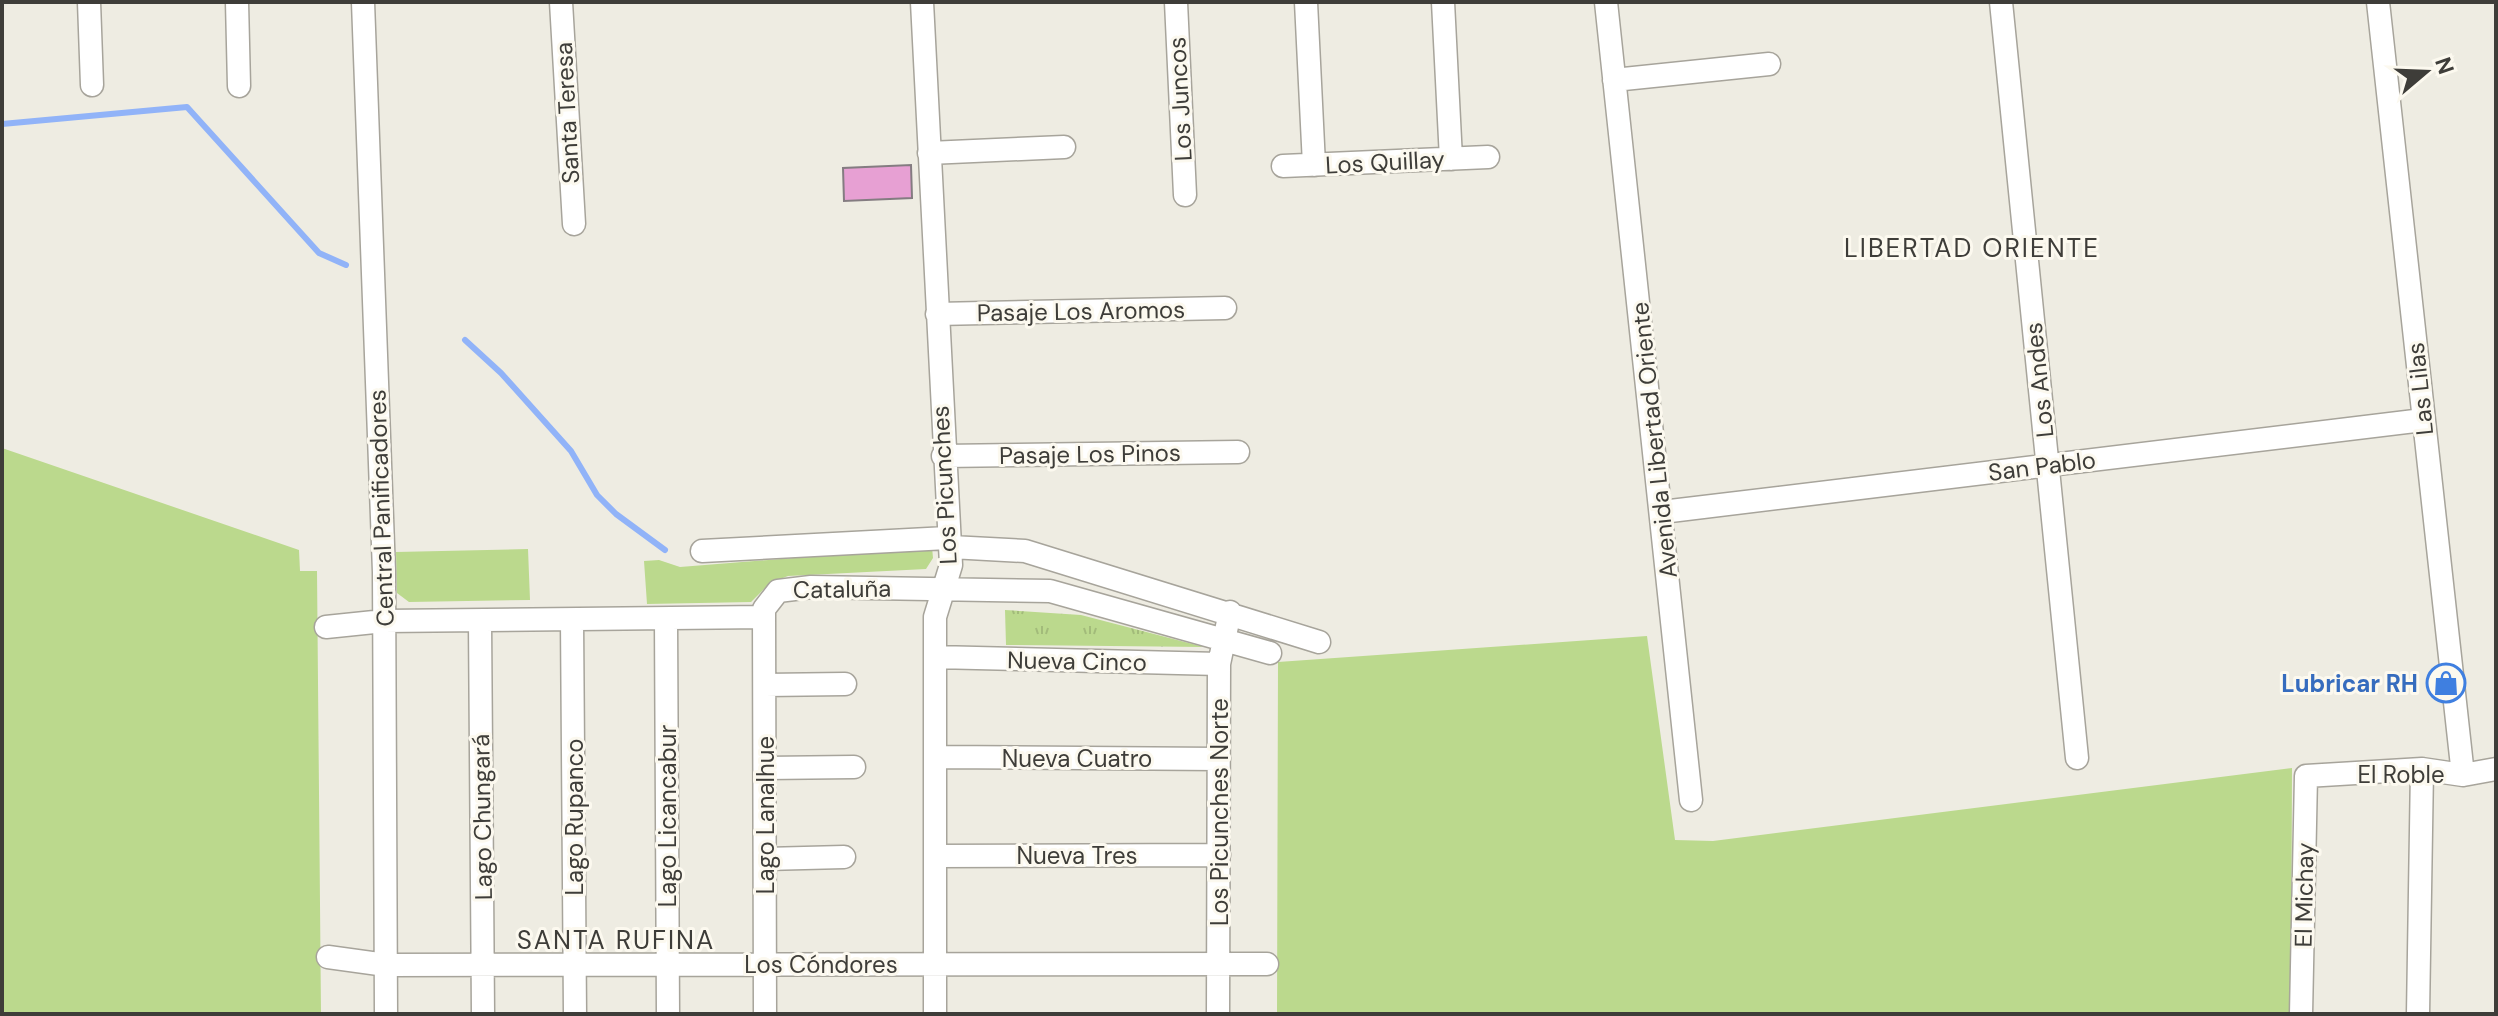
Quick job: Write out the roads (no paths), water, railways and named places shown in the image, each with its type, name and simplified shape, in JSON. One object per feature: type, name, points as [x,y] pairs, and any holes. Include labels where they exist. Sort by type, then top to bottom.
[{"type":"street","points":[[89,2],[92,85]]},
{"type":"street","points":[[237,2],[239,86]]},
{"type":"street","name":"Central Panificadores","points":[[363,2],[384,621],[386,1014]]},
{"type":"street","name":"Santa Teresa","points":[[561,2],[574,224]]},
{"type":"street","name":"Los Picunches","points":[[922,2],[951,565],[935,617],[935,1014]]},
{"type":"street","name":"Los Juncos","points":[[1176,2],[1185,195]]},
{"type":"street","points":[[1306,2],[1314,165]]},
{"type":"street","points":[[1443,2],[1451,159]]},
{"type":"street","name":"Avenida Libertad Oriente","points":[[1606,2],[1691,800]]},
{"type":"street","name":"Los Andes","points":[[2001,2],[2077,758]]},
{"type":"street","name":"Las Lilas","points":[[2378,2],[2463,775]]},
{"type":"street","points":[[1614,80],[1769,64]]},
{"type":"street","points":[[929,153],[1064,147]]},
{"type":"street","name":"Los Quillay","points":[[1283,166],[1488,157]]},
{"type":"street","name":"Pasaje Los Aromos","points":[[937,314],[1225,308]]},
{"type":"street","name":"San Pablo","points":[[1662,512],[2423,420]]},
{"type":"street","name":"Pasaje Los Pinos","points":[[943,456],[1238,452]]},
{"type":"street","points":[[702,551],[949,543],[1025,551],[1319,642]]},
{"type":"street","name":"Cataluña","points":[[326,627],[384,621],[764,617],[769,600],[778,591],[791,587],[944,587],[1050,591],[1270,653]]},
{"type":"street","name":"Los Picunches Norte","points":[[1218,1014],[1219,664],[1222,638],[1230,612]]},
{"type":"street","name":"Lago Lanalhue","points":[[764,617],[765,1014]]},
{"type":"street","name":"Lago Licancabur","points":[[666,619],[668,1014]]},
{"type":"street","name":"Lago Rupanco","points":[[572,620],[575,1014]]},
{"type":"street","name":"Lago Chungará","points":[[480,621],[483,1014]]},
{"type":"street","name":"Nueva Cinco","points":[[935,657],[1219,664]]},
{"type":"street","points":[[765,685],[845,684]]},
{"type":"street","name":"Nueva Cuatro","points":[[935,757],[1219,759]]},
{"type":"street","points":[[765,768],[854,767]]},
{"type":"street","points":[[2418,1014],[2422,769]]},
{"type":"street","name":"El Roble","points":[[2306,776],[2422,769],[2463,775],[2496,769]]},
{"type":"street","name":"El Michay","points":[[2301,1014],[2306,776]]},
{"type":"street","name":"Nueva Tres","points":[[935,856],[1219,855]]},
{"type":"street","points":[[765,859],[844,857]]},
{"type":"street","name":"Los Cóndores","points":[[328,957],[386,965],[1267,964]]},
{"type":"waterway","points":[[2,124],[187,107],[319,253],[346,265]]},
{"type":"waterway","points":[[465,340],[501,373],[571,451],[597,495],[616,514],[665,550]]},
{"type":"place","name":"Lubricar RH","points":[[2446,683]]},
{"type":"district","name":"LIBERTAD ORIENTE","points":[[1972,248]]},
{"type":"district","name":"SANTA RUFINA","points":[[616,940]]}]
